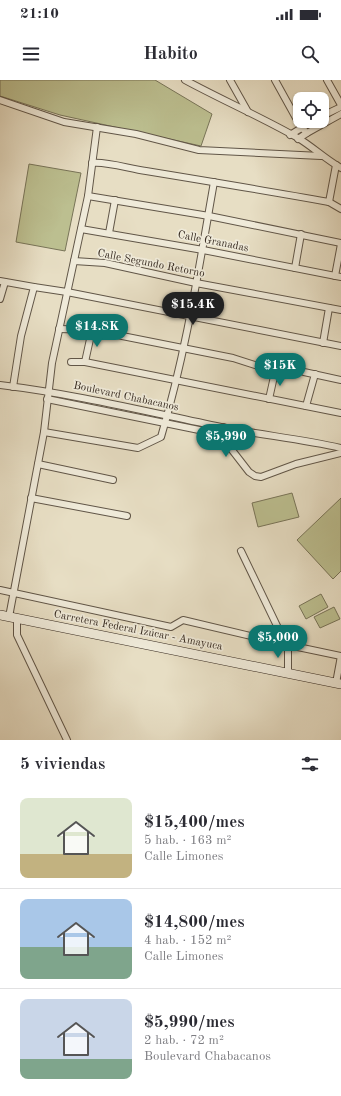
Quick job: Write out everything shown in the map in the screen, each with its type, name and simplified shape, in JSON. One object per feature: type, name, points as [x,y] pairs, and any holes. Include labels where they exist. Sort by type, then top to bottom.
[{"type":"main road","name":"Carretera Federal Izúcar - Amayuca","points":[[8,617],[339,683]]},
{"type":"street","points":[[185,80],[298,139],[339,167],[330,202]]},
{"type":"street","points":[[230,80],[248,112]]},
{"type":"street","points":[[275,80],[293,111]]},
{"type":"street","points":[[327,80],[341,106],[329,112]]},
{"type":"street","points":[[0,100],[64,122],[136,134],[199,150],[321,156]]},
{"type":"street","points":[[298,139],[341,114]]},
{"type":"street","points":[[67,740],[8,617],[14,593],[44,432],[48,395],[59,329],[88,196],[97,127]]},
{"type":"street","points":[[290,135],[300,128]]},
{"type":"street","points":[[303,128],[306,133]]},
{"type":"street","points":[[92,163],[100,162],[127,169],[330,202],[341,209]]},
{"type":"street","points":[[44,432],[138,448],[162,436],[184,349],[214,182]]},
{"type":"street","points":[[88,196],[209,216],[301,234],[341,244],[338,276]]},
{"type":"street","points":[[109,233],[115,200]]},
{"type":"street","name":"Calle Granadas","points":[[82,229],[338,276]]},
{"type":"street","points":[[295,268],[301,234]]},
{"type":"street","name":"Calle Segundo Retorno","points":[[74,261],[105,263],[196,283],[341,310]]},
{"type":"street","points":[[0,299],[2,281],[67,292],[341,346]]},
{"type":"street","points":[[13,387],[21,336],[34,287]]},
{"type":"street","points":[[323,343],[329,308]]},
{"type":"street","points":[[59,329],[92,330],[233,358],[264,368]]},
{"type":"street","points":[[84,362],[92,330]]},
{"type":"street","points":[[71,362],[84,362],[341,413]]},
{"type":"street","points":[[268,399],[275,372]]},
{"type":"street","points":[[304,372],[341,380]]},
{"type":"street","points":[[306,406],[315,374]]},
{"type":"street","points":[[0,385],[48,395]]},
{"type":"street","name":"Boulevard Chabacanos","points":[[48,395],[168,415],[223,427],[313,441],[341,448]]},
{"type":"street","name":"Boulevard Chabacanos","points":[[48,395],[204,431]]},
{"type":"street","points":[[223,427],[225,441],[249,472],[255,476],[261,477],[296,464],[341,453]]},
{"type":"street","points":[[38,464],[113,480]]},
{"type":"street","points":[[31,498],[127,516]]},
{"type":"street","points":[[241,551],[279,630],[277,642]]},
{"type":"street","points":[[0,590],[172,627],[184,620],[341,656],[339,683]]},
{"type":"street","points":[[288,645],[288,673]]},
{"type":"green space","points":[[0,80],[155,80],[212,114],[201,146],[60,115],[0,96]]},
{"type":"green space","points":[[29,164],[81,173],[65,251],[16,242]]},
{"type":"green space","points":[[292,493],[299,517],[258,527],[252,503]]},
{"type":"green space","points":[[341,498],[341,571],[333,579],[297,540]]},
{"type":"green space","points":[[321,594],[328,607],[306,619],[299,606]]},
{"type":"green space","points":[[334,607],[340,619],[320,628],[314,617]]}]
